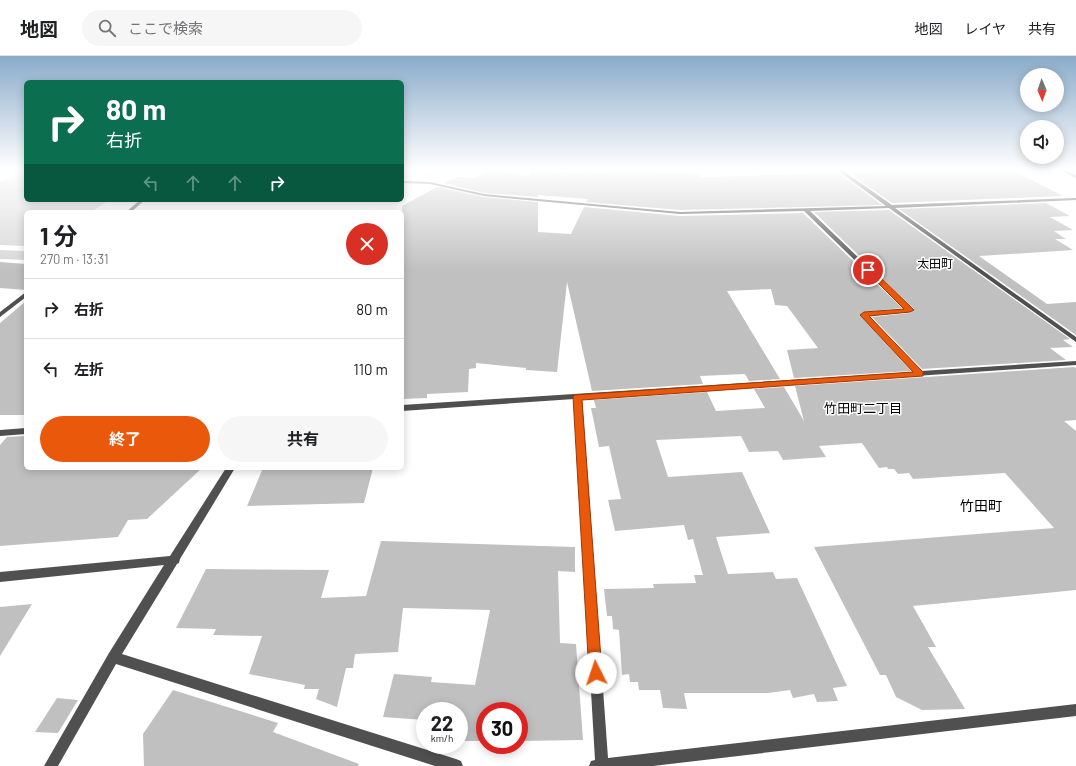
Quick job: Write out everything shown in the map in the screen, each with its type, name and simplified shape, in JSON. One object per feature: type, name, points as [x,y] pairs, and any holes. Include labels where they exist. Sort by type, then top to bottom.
[{"type":"street","points":[[130,210],[139,203]]},
{"type":"street","points":[[573,203],[680,213],[979,203]]},
{"type":"street","points":[[884,203],[1076,340]]},
{"type":"street","points":[[805,209],[910,310],[864,315],[920,374]]},
{"type":"street","points":[[0,315],[24,296]]},
{"type":"street","points":[[404,408],[1076,363]]},
{"type":"street","points":[[578,397],[600,766],[1076,710]]},
{"type":"street","points":[[0,433],[24,431]]},
{"type":"street","points":[[51,766],[113,658],[230,470]]},
{"type":"street","points":[[0,577],[175,560]]},
{"type":"street","points":[[113,658],[456,766]]},
{"type":"shaded area","points":[[0,203],[104,203],[94,210],[24,210],[24,246],[0,245]]},
{"type":"shaded area","points":[[0,250],[24,251],[24,260],[0,259]]},
{"type":"building","points":[[407,203],[538,203],[538,232],[571,234],[584,207],[680,216],[803,213],[902,308],[864,312],[860,315],[911,371],[794,378],[787,350],[818,348],[787,306],[775,305],[771,289],[727,291],[780,379],[749,381],[745,374],[700,376],[703,384],[592,391],[567,282],[557,372],[526,370],[526,368],[476,363],[476,368],[469,369],[468,392],[427,394],[427,398],[404,399],[404,210],[402,210],[402,206]]},
{"type":"building","points":[[599,203],[879,203],[882,205],[680,210]]},
{"type":"building","points":[[1046,203],[1070,216],[1050,217],[1073,230],[1054,231],[1066,239],[1055,239],[1073,250],[979,256],[1047,304],[1076,302],[1076,335],[899,209]]},
{"type":"building","points":[[889,210],[1070,339],[1063,340],[1073,347],[1050,348],[1066,360],[922,369],[872,317],[910,313],[914,309],[814,212]]},
{"type":"building","points":[[0,262],[24,264],[24,290],[0,288]]},
{"type":"building","points":[[24,303],[24,415],[0,415],[0,323]]},
{"type":"building","points":[[1076,368],[1076,420],[1064,421],[1076,431],[1076,590],[913,606],[936,647],[928,647],[965,709],[922,710],[896,697],[886,675],[880,675],[814,547],[1054,528],[1005,473],[913,479],[909,473],[898,474],[894,469],[888,469],[887,467],[879,468],[862,443],[819,446],[826,457],[783,460],[778,451],[749,452],[741,436],[656,440],[668,477],[742,472],[770,533],[716,537],[728,574],[773,572],[776,579],[797,578],[847,686],[833,688],[838,701],[817,702],[814,694],[793,698],[790,690],[768,693],[684,693],[687,709],[663,708],[660,690],[639,690],[638,682],[630,682],[629,674],[622,675],[619,630],[613,629],[612,616],[607,616],[604,589],[654,588],[653,584],[696,583],[694,575],[703,575],[693,539],[688,540],[684,525],[615,531],[608,500],[621,499],[609,446],[599,447],[591,408],[596,408],[594,400],[707,392],[716,411],[765,408],[754,389],[784,387],[804,421],[795,386]]},
{"type":"building","points":[[24,436],[24,470],[200,470],[147,519],[128,520],[118,537],[0,546],[0,445],[7,437]]},
{"type":"building","points":[[262,470],[372,470],[364,503],[247,506]]},
{"type":"building","points":[[381,541],[575,547],[575,572],[558,571],[560,643],[576,644],[583,740],[528,741],[528,702],[476,702],[476,741],[468,741],[468,702],[416,702],[416,719],[383,717],[394,674],[432,677],[431,682],[475,685],[490,610],[403,608],[398,652],[355,654],[353,668],[346,668],[337,707],[316,699],[319,689],[304,689],[305,685],[249,674],[262,636],[213,635],[216,629],[176,628],[206,569],[329,570],[321,598],[366,596]]},
{"type":"building","points":[[32,604],[0,656],[0,607]]},
{"type":"building","points":[[173,690],[278,723],[273,732],[359,764],[358,766],[144,766],[143,734]]},
{"type":"building","points":[[57,698],[78,700],[58,733],[35,732]]},
{"type":"district","name":"太田町","points":[[935,264]]},
{"type":"district","name":"竹田町二丁目","points":[[863,408]]},
{"type":"district","name":"竹田町","points":[[981,506]]},
{"type":"route","points":[[596,673],[578,397],[920,374],[864,315],[910,310],[868,270]]}]
